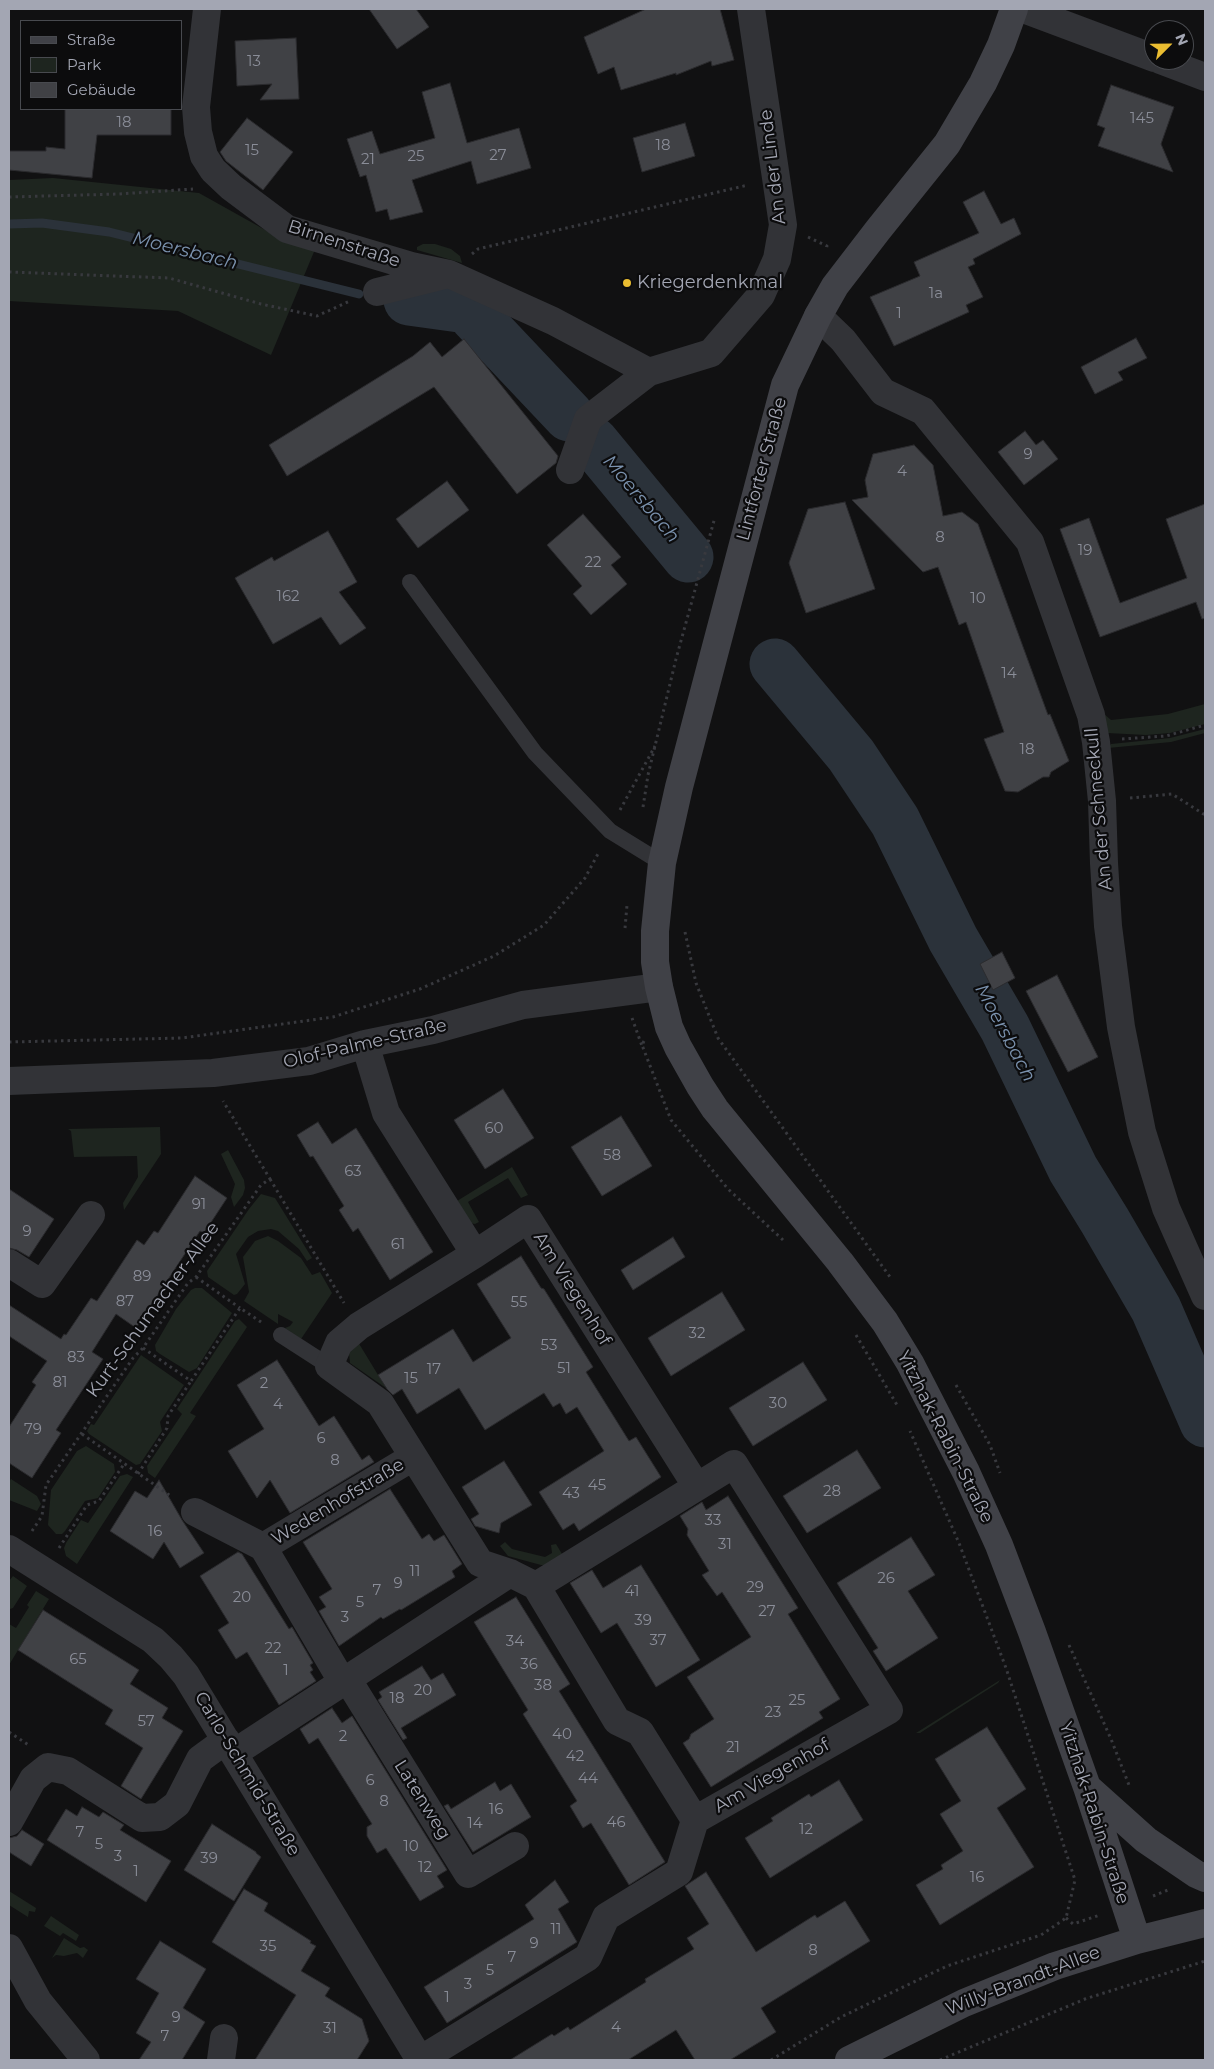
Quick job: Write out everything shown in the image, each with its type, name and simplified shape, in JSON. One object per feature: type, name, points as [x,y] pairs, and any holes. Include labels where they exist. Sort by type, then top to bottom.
[{"type":"street","name":"Birnenstraße","points":[[206,9],[196,107],[198,132],[204,156],[213,170],[231,187],[287,229],[411,266],[449,274],[661,369]]},
{"type":"street","name":"An der Linde","points":[[661,369],[711,353],[761,296],[778,259],[783,225],[751,9]]},
{"type":"street","name":"Lintforter Straße","points":[[659,987],[655,962],[655,932],[662,863],[679,787],[785,385],[818,316],[840,279],[948,144],[983,83],[1001,45],[1014,9]]},
{"type":"street","points":[[1023,9],[1144,54]]},
{"type":"street","points":[[1188,70],[1205,76]]},
{"type":"street","name":"Birnenstraße","points":[[377,292],[449,274]]},
{"type":"street","name":"An der Schneckull","points":[[818,316],[843,340],[883,392],[923,411],[1030,542],[1091,715],[1096,742],[1102,801],[1108,926],[1121,1027],[1142,1132],[1166,1208],[1205,1296]]},
{"type":"street","points":[[570,470],[588,419],[661,369]]},
{"type":"street","name":"Olof-Palme-Straße","points":[[9,1081],[213,1072],[308,1061],[365,1044],[433,1030],[523,1006],[659,987]]},
{"type":"street","name":"Yitzhak-Rabin-Straße","points":[[659,987],[669,1026],[678,1047],[705,1094],[840,1262],[885,1322],[938,1416],[999,1545],[1032,1632],[1087,1787],[1136,1940]]},
{"type":"street","points":[[329,1366],[340,1343],[359,1326],[475,1254],[386,1113],[365,1044]]},
{"type":"street","points":[[9,1263],[42,1284],[91,1215]]},
{"type":"street","name":"Am Viegenhof","points":[[475,1254],[528,1219],[697,1487]]},
{"type":"street","name":"Wedenhofstraße","points":[[329,1366],[380,1403],[480,1563],[510,1573],[536,1586]]},
{"type":"street","name":"Wedenhofstraße","points":[[263,1547],[413,1457]]},
{"type":"street","name":"Am Viegenhof","points":[[420,2060],[588,1957],[606,1917],[679,1872],[695,1820],[889,1710],[734,1464],[536,1586]]},
{"type":"street","name":"Wedenhofstraße","points":[[195,1512],[263,1547],[346,1682]]},
{"type":"street","name":"Carlo-Schmid-Straße","points":[[13,1552],[153,1640],[172,1657],[186,1674],[420,2060]]},
{"type":"street","points":[[9,1822],[33,1779],[48,1767],[68,1771],[142,1818],[160,1818],[177,1804],[200,1759],[230,1747],[346,1682],[510,1573]]},
{"type":"street","points":[[536,1586],[617,1721],[640,1732],[695,1820]]},
{"type":"street","name":"Latenweg","points":[[346,1682],[468,1874],[515,1846]]},
{"type":"street","points":[[1087,1787],[1146,1840],[1196,1874],[1205,1878]]},
{"type":"street","name":"Willy-Brandt-Allee","points":[[850,2060],[918,2024],[1055,1966],[1136,1940],[1205,1923]]},
{"type":"street","points":[[9,1948],[38,2001],[86,2060]]},
{"type":"lane","points":[[410,582],[534,754],[610,831],[662,863]]},
{"type":"lane","name":"Wedenhofstraße","points":[[281,1335],[329,1366]]},
{"type":"path","points":[[449,274],[478,249],[776,178]]},
{"type":"path","points":[[9,196],[119,194],[231,187]]},
{"type":"path","points":[[9,272],[169,278],[261,304],[317,316],[342,304]]},
{"type":"path","points":[[676,659],[715,517]]},
{"type":"path","points":[[1096,742],[1166,736],[1205,725]]},
{"type":"path","points":[[9,1042],[182,1038],[333,1017],[420,988],[494,956],[544,925],[586,878],[655,746]]},
{"type":"path","points":[[1102,801],[1172,794],[1205,815]]},
{"type":"path","points":[[645,1037],[642,1045],[671,1120],[728,1189],[785,1242]]},
{"type":"path","points":[[213,1072],[218,1094],[359,1326]]},
{"type":"path","name":"Kurt-Schumacher-Allee","points":[[13,1552],[42,1516],[46,1485],[133,1358],[143,1348],[188,1283],[196,1277],[261,1185],[270,1179]]},
{"type":"path","points":[[196,1277],[281,1335]]},
{"type":"path","points":[[138,1474],[167,1428],[168,1416],[240,1308]]},
{"type":"path","points":[[853,1329],[901,1412]]},
{"type":"path","points":[[143,1348],[191,1380]]},
{"type":"path","points":[[771,2060],[841,2017],[947,1966],[1041,1935],[1066,1918],[1075,1880],[1006,1668],[959,1543],[909,1428]]},
{"type":"path","points":[[82,1434],[195,1512]]},
{"type":"path","points":[[43,1572],[87,1505],[99,1502],[124,1464]]},
{"type":"path","points":[[940,2060],[1085,1999],[1205,1961]]},
{"type":"green space","points":[[53,178],[199,193],[276,236],[316,247],[271,355],[178,311],[9,301],[9,180]]},
{"type":"green space","points":[[423,244],[435,244],[451,249],[460,256],[462,263],[417,250],[417,247]]},
{"type":"green space","points":[[1205,704],[1205,724],[1170,733],[1146,735],[1107,733],[1103,713],[1111,720],[1168,714]]},
{"type":"green space","points":[[1205,729],[1205,733],[1171,742],[1108,748],[1111,744],[1170,738]]},
{"type":"green space","points":[[160,1127],[161,1154],[124,1210],[123,1203],[138,1177],[137,1156],[74,1157],[71,1131],[68,1129]]},
{"type":"green space","points":[[228,1150],[244,1180],[245,1188],[243,1195],[234,1207],[231,1197],[235,1184],[221,1154]]},
{"type":"green space","points":[[512,1167],[528,1195],[521,1198],[508,1178],[468,1202],[479,1222],[475,1224],[470,1223],[457,1201]]},
{"type":"green space","points":[[261,1194],[275,1198],[312,1258],[307,1261],[299,1249],[278,1231],[271,1229],[258,1231],[248,1237],[236,1254],[245,1284],[234,1295],[208,1277],[207,1271]]},
{"type":"green space","points":[[268,1236],[301,1258],[312,1275],[320,1272],[332,1293],[301,1339],[285,1328],[293,1322],[278,1314],[278,1324],[244,1301],[249,1292],[243,1257],[255,1241]]},
{"type":"green space","points":[[202,1288],[232,1313],[197,1368],[189,1372],[156,1351],[155,1345],[176,1309],[191,1290]]},
{"type":"green space","points":[[239,1319],[247,1327],[190,1413],[196,1416],[155,1478],[148,1473],[147,1466],[182,1414],[177,1409],[235,1321]]},
{"type":"green space","points":[[358,1342],[386,1388],[350,1363],[349,1352]]},
{"type":"green space","points":[[141,1355],[184,1385],[160,1422],[162,1431],[140,1464],[136,1465],[87,1431],[91,1424],[94,1425]]},
{"type":"green space","points":[[86,1446],[114,1464],[115,1472],[98,1498],[85,1501],[65,1531],[62,1534],[56,1534],[48,1525],[51,1490],[77,1451]]},
{"type":"green space","points":[[127,1474],[133,1477],[77,1564],[66,1556],[64,1548],[66,1543],[81,1520],[88,1523],[120,1476]]},
{"type":"green space","points":[[11,1479],[37,1496],[41,1504],[37,1511],[9,1500],[9,1482]]},
{"type":"green space","points":[[505,1542],[512,1549],[545,1557],[552,1553],[551,1545],[556,1544],[562,1554],[547,1565],[541,1565],[508,1556],[500,1546]]},
{"type":"green space","points":[[13,1576],[27,1586],[13,1608],[10,1609],[9,1581]]},
{"type":"green space","points":[[36,1591],[49,1599],[9,1665],[9,1624],[16,1628]]},
{"type":"green space","points":[[1000,1680],[920,1733],[916,1733]]},
{"type":"green space","points":[[9,1891],[36,1908],[35,1912],[29,1911],[28,1917],[9,1905]]},
{"type":"green space","points":[[51,1916],[79,1935],[76,1941],[63,1933],[60,1936],[44,1926]]},
{"type":"green space","points":[[64,1938],[80,1948],[84,1947],[88,1950],[83,1958],[77,1953],[64,1956],[56,1955],[52,1958]]},
{"type":"building","points":[[369,9],[416,9],[429,27],[397,49]]},
{"type":"building","points":[[646,9],[720,9],[734,60],[712,66],[711,61],[676,75],[676,73],[621,90],[614,67],[598,74],[584,37]]},
{"type":"building","points":[[296,38],[299,99],[260,100],[272,84],[237,86],[235,41]]},
{"type":"building","points":[[450,83],[467,143],[519,128],[531,168],[477,184],[471,161],[412,180],[423,212],[390,220],[387,209],[376,212],[366,175],[360,177],[347,139],[372,131],[380,154],[435,138],[422,92]]},
{"type":"building","points":[[1111,85],[1174,107],[1161,144],[1173,172],[1098,146],[1105,128],[1097,125]]},
{"type":"building","points":[[65,110],[171,110],[171,135],[97,135],[92,178],[9,170],[9,151],[46,151],[46,147],[65,149]]},
{"type":"building","points":[[247,118],[293,152],[263,190],[226,161],[220,152]]},
{"type":"building","points":[[685,123],[695,156],[642,172],[633,138]]},
{"type":"building","points":[[984,191],[1001,224],[1014,218],[1021,234],[973,259],[975,264],[968,267],[983,297],[966,305],[969,312],[894,346],[870,297],[920,276],[914,262],[979,233],[963,202]]},
{"type":"building","points":[[1136,338],[1147,358],[1118,372],[1123,380],[1095,394],[1081,367]]},
{"type":"building","points":[[464,339],[558,456],[556,463],[517,494],[434,387],[287,476],[269,445],[413,356],[430,342],[442,357]]},
{"type":"building","points":[[1025,431],[1036,445],[1043,440],[1058,459],[1024,485],[998,452]]},
{"type":"building","points":[[914,445],[933,465],[943,516],[962,512],[978,524],[1048,715],[1050,714],[1069,761],[1051,772],[1049,777],[1043,777],[1018,792],[1005,791],[984,739],[1004,732],[966,622],[959,625],[938,567],[923,572],[852,500],[868,497],[865,480],[873,454]]},
{"type":"building","points":[[447,481],[469,510],[418,548],[396,519]]},
{"type":"building","points":[[845,502],[875,589],[806,613],[789,563],[808,509]]},
{"type":"building","points":[[1205,504],[1205,618],[1202,619],[1196,602],[1100,637],[1060,529],[1089,518],[1120,603],[1187,578],[1166,519]]},
{"type":"building","points":[[583,514],[621,557],[611,565],[627,584],[591,615],[573,594],[582,586],[547,545]]},
{"type":"building","points":[[328,531],[357,582],[339,592],[366,628],[340,645],[321,617],[273,644],[235,578],[272,557],[274,561]]},
{"type":"building","points":[[1002,952],[1015,978],[993,990],[980,964]]},
{"type":"building","points":[[1057,975],[1098,1057],[1068,1072],[1026,991]]},
{"type":"building","points":[[503,1089],[534,1138],[485,1169],[454,1120]]},
{"type":"building","points":[[621,1116],[652,1166],[602,1196],[571,1147]]},
{"type":"building","points":[[318,1122],[332,1144],[356,1128],[433,1252],[390,1280],[358,1228],[353,1232],[339,1210],[344,1206],[313,1156],[310,1157],[297,1135]]},
{"type":"building","points":[[195,1176],[227,1198],[204,1233],[200,1231],[136,1328],[116,1314],[92,1352],[103,1359],[56,1430],[61,1433],[32,1478],[9,1463],[9,1427],[36,1385],[32,1382],[47,1361],[9,1336],[9,1305],[61,1339],[64,1334],[66,1335],[91,1298],[97,1301],[137,1240],[144,1245],[154,1231],[158,1233]]},
{"type":"building","points":[[9,1189],[54,1219],[29,1257],[9,1248]]},
{"type":"building","points":[[673,1237],[685,1257],[633,1290],[621,1270]]},
{"type":"building","points":[[521,1256],[593,1367],[586,1372],[629,1441],[636,1437],[661,1477],[579,1531],[574,1523],[563,1530],[539,1492],[604,1451],[577,1407],[566,1414],[560,1403],[553,1407],[544,1393],[485,1430],[459,1388],[417,1414],[402,1389],[393,1395],[378,1375],[453,1329],[473,1362],[511,1338],[477,1284]]},
{"type":"building","points":[[722,1292],[745,1330],[671,1376],[648,1338]]},
{"type":"building","points":[[277,1360],[319,1426],[334,1416],[362,1460],[369,1455],[374,1462],[290,1513],[270,1480],[257,1498],[228,1451],[264,1429],[237,1385]]},
{"type":"building","points":[[803,1362],[827,1400],[753,1446],[729,1408]]},
{"type":"building","points":[[857,1450],[881,1488],[807,1533],[783,1496]]},
{"type":"building","points":[[504,1461],[532,1505],[501,1523],[499,1533],[475,1526],[471,1519],[479,1514],[462,1487]]},
{"type":"building","points":[[159,1480],[204,1553],[180,1568],[164,1542],[153,1559],[110,1531],[135,1491],[147,1498]]},
{"type":"building","points":[[390,1489],[422,1539],[429,1534],[434,1541],[444,1535],[462,1564],[452,1571],[455,1577],[401,1610],[383,1619],[381,1617],[339,1646],[319,1611],[326,1607],[319,1597],[332,1589],[303,1542]]},
{"type":"building","points":[[728,1496],[798,1608],[788,1614],[840,1699],[819,1712],[823,1718],[711,1787],[683,1743],[689,1739],[691,1734],[714,1719],[687,1677],[751,1637],[722,1592],[717,1596],[702,1575],[709,1571],[687,1535],[688,1529],[680,1516],[702,1502],[706,1510]]},
{"type":"building","points":[[911,1537],[935,1575],[908,1591],[938,1638],[886,1671],[873,1651],[878,1648],[837,1583]]},
{"type":"building","points":[[238,1552],[242,1554],[289,1629],[292,1627],[313,1663],[310,1665],[313,1670],[310,1672],[316,1681],[279,1705],[247,1652],[236,1659],[218,1630],[229,1623],[200,1576]]},
{"type":"building","points":[[641,1565],[700,1660],[656,1687],[617,1623],[601,1633],[570,1583],[592,1570],[603,1588]]},
{"type":"building","points":[[516,1597],[570,1684],[559,1691],[665,1862],[629,1885],[591,1823],[583,1828],[570,1806],[577,1801],[523,1714],[528,1710],[474,1622]]},
{"type":"building","points":[[43,1610],[139,1670],[130,1684],[168,1708],[162,1718],[183,1731],[141,1799],[121,1786],[143,1748],[105,1724],[113,1710],[18,1650]]},
{"type":"building","points":[[422,1666],[431,1680],[443,1673],[456,1695],[401,1728],[407,1738],[403,1740],[378,1700],[382,1697],[379,1692]]},
{"type":"building","points":[[332,1708],[342,1723],[352,1716],[447,1870],[437,1876],[444,1887],[420,1901],[386,1848],[377,1853],[367,1836],[367,1827],[372,1824],[318,1738],[309,1744],[300,1729]]},
{"type":"building","points":[[987,1727],[1026,1789],[997,1808],[1034,1867],[940,1925],[916,1885],[943,1869],[941,1865],[963,1851],[940,1814],[961,1801],[935,1759]]},
{"type":"building","points":[[839,1780],[863,1820],[770,1878],[745,1838],[773,1821],[771,1818],[809,1794],[811,1797]]},
{"type":"building","points":[[495,1782],[500,1791],[511,1784],[531,1817],[473,1852],[444,1806],[448,1804],[451,1809]]},
{"type":"building","points":[[82,1807],[99,1817],[103,1812],[124,1825],[120,1830],[171,1861],[146,1902],[47,1840],[66,1809],[77,1816]]},
{"type":"building","points":[[212,1824],[261,1857],[234,1901],[184,1870]]},
{"type":"building","points":[[22,1830],[44,1844],[31,1866],[9,1852],[9,1838],[17,1836]]},
{"type":"building","points":[[706,1872],[756,1952],[815,1915],[817,1918],[845,1901],[870,1941],[761,2008],[776,2032],[730,2060],[695,2060],[676,2030],[628,2060],[510,2060],[552,2034],[554,2036],[568,2027],[570,2030],[646,1982],[645,1979],[694,1949],[687,1938],[709,1924],[685,1886]]},
{"type":"building","points":[[555,1880],[569,1902],[558,1909],[577,1942],[447,2023],[424,1987],[534,1919],[525,1905]]},
{"type":"building","points":[[244,1889],[268,1903],[264,1911],[316,1946],[301,1971],[330,1988],[325,1996],[362,2019],[369,2041],[357,2060],[255,2060],[296,1995],[212,1942]]},
{"type":"building","points":[[160,1941],[206,1969],[183,2008],[205,2022],[182,2060],[139,2060],[151,2042],[136,2033],[159,1993],[136,1979]]},
{"type":"waterway","name":"Moersbach","points":[[9,224],[42,223],[109,232],[359,294]]},
{"type":"waterway","name":"Moersbach","points":[[409,300],[467,308],[569,416]]},
{"type":"waterway","name":"Moersbach","points":[[593,442],[688,557]]},
{"type":"waterway","name":"Moersbach","points":[[775,664],[851,755],[895,821],[953,939],[1005,1028],[1073,1169],[1156,1309],[1205,1422]]},
{"type":"place","name":"Kriegerdenkmal","points":[[627,283]]}]
